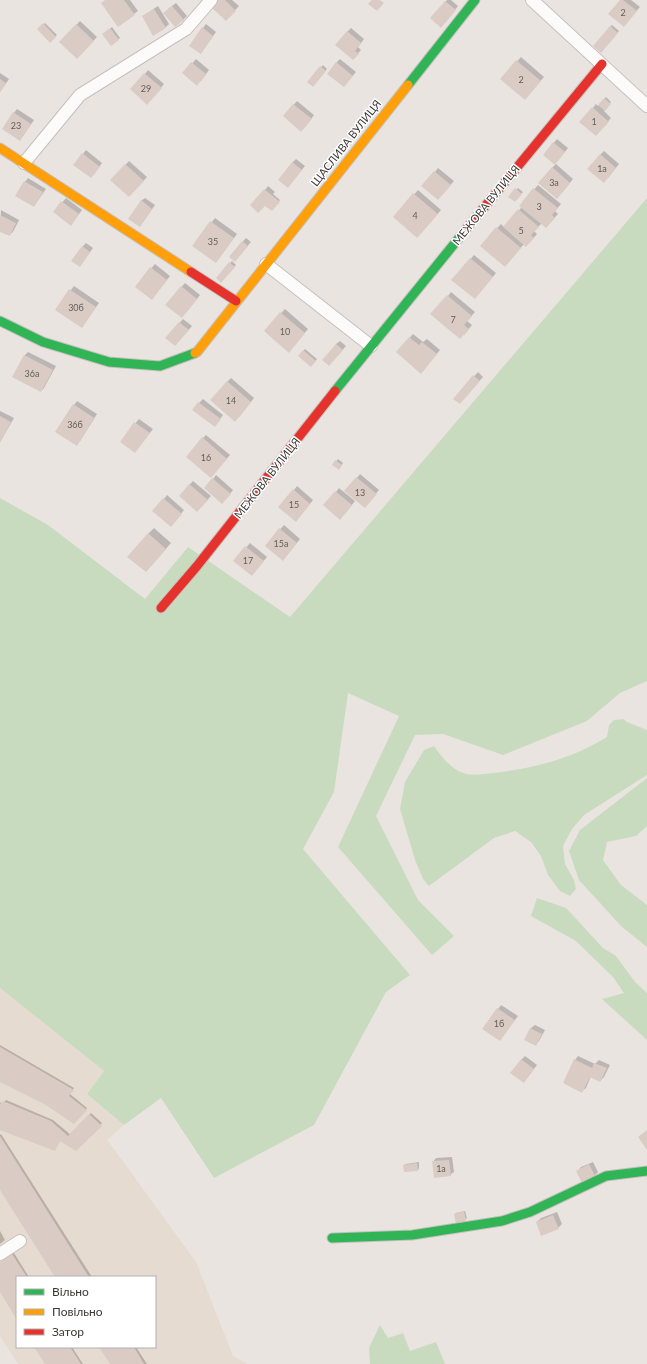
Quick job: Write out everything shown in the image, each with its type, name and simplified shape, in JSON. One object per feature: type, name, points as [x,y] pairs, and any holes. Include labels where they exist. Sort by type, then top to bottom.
[{"type":"street","points":[[24,163],[80,95],[186,29],[211,0]]},
{"type":"street","name":"ЩАСЛИВА ВУЛИЦЯ","points":[[0,321],[43,342],[109,362],[160,366],[197,352],[475,0]]},
{"type":"street","points":[[532,0],[647,106]]},
{"type":"street","name":"МЕЖОВА ВУЛИЦЯ","points":[[161,608],[198,566],[371,346],[602,64]]},
{"type":"street","points":[[0,148],[236,301]]},
{"type":"street","points":[[266,264],[371,346]]},
{"type":"street","points":[[332,1238],[412,1235],[494,1222],[530,1212],[606,1176],[647,1171]]},
{"type":"street","points":[[0,1254],[20,1241]]},
{"type":"shaded area","points":[[0,988],[104,1071],[87,1094],[124,1125],[107,1140],[196,1262],[233,1356],[247,1364],[18,1364],[0,1336]]},
{"type":"green space","points":[[647,198],[647,681],[620,693],[587,721],[503,755],[443,734],[415,735],[376,816],[418,900],[454,936],[432,955],[338,847],[399,716],[348,693],[334,792],[303,849],[410,975],[386,992],[314,1125],[214,1178],[161,1098],[124,1125],[87,1094],[104,1071],[0,988],[0,498],[48,525],[145,599],[188,547],[290,617]]},
{"type":"green space","points":[[623,719],[647,730],[647,775],[584,815],[572,829],[563,846],[565,864],[574,880],[576,889],[570,896],[560,891],[548,875],[541,856],[531,842],[515,831],[494,838],[429,886],[423,879],[415,860],[400,809],[405,782],[424,750],[434,746],[450,765],[458,771],[466,774],[473,775],[508,771],[538,765],[566,757],[580,751],[607,737],[609,725],[614,720]]},
{"type":"green space","points":[[647,778],[647,826],[636,836],[607,842],[603,860],[621,885],[647,905],[647,947],[621,926],[579,880],[569,851],[580,830]]},
{"type":"green space","points":[[537,898],[566,908],[603,948],[616,956],[635,982],[647,993],[647,1040],[602,999],[624,993],[613,977],[576,941],[531,916]]},
{"type":"green space","points":[[380,1325],[388,1338],[403,1333],[410,1351],[436,1342],[445,1364],[370,1364],[369,1348]]},
{"type":"building","points":[[105,0],[124,0],[135,15],[118,27],[101,3]]},
{"type":"building","points":[[218,0],[225,0],[236,11],[226,21],[211,7]]},
{"type":"building","points":[[372,0],[380,0],[384,3],[377,11],[368,4]]},
{"type":"building","points":[[620,0],[623,0],[637,11],[624,27],[608,14]]},
{"type":"building","points":[[445,1],[456,10],[441,28],[430,18]]},
{"type":"building","points":[[172,6],[184,20],[175,27],[163,13]]},
{"type":"building","points":[[154,9],[166,28],[153,36],[142,16]]},
{"type":"building","points":[[43,23],[56,37],[50,43],[37,29]]},
{"type":"building","points":[[76,24],[94,41],[77,59],[59,42]]},
{"type":"building","points":[[610,26],[618,33],[601,53],[593,46]]},
{"type":"building","points":[[202,27],[213,36],[201,54],[189,46]]},
{"type":"building","points":[[110,28],[119,40],[111,46],[102,34]]},
{"type":"building","points":[[347,31],[361,43],[355,51],[359,54],[353,60],[335,45]]},
{"type":"building","points":[[516,60],[541,81],[525,100],[500,79]]},
{"type":"building","points":[[191,62],[206,74],[197,86],[182,73]]},
{"type":"building","points":[[336,62],[353,76],[344,87],[327,74]]},
{"type":"building","points":[[320,66],[326,71],[313,87],[307,82]]},
{"type":"building","points":[[144,73],[162,88],[147,105],[130,89]]},
{"type":"building","points":[[0,79],[6,83],[0,92]]},
{"type":"building","points":[[604,98],[611,104],[605,111],[598,105]]},
{"type":"building","points":[[293,104],[312,119],[301,132],[283,116]]},
{"type":"building","points":[[592,107],[609,122],[596,136],[579,122]]},
{"type":"building","points":[[13,112],[31,124],[20,141],[2,129]]},
{"type":"building","points":[[553,142],[565,152],[555,165],[543,155]]},
{"type":"building","points":[[82,153],[100,167],[91,178],[73,165]]},
{"type":"building","points":[[600,154],[616,168],[604,183],[587,169]]},
{"type":"building","points":[[292,162],[302,170],[288,188],[278,180]]},
{"type":"building","points":[[125,164],[144,181],[129,197],[110,180]]},
{"type":"building","points":[[552,167],[570,183],[557,199],[538,183]]},
{"type":"building","points":[[434,171],[451,185],[438,200],[421,186]]},
{"type":"building","points":[[24,181],[43,192],[34,207],[15,196]]},
{"type":"building","points":[[515,188],[522,194],[515,202],[508,197]]},
{"type":"building","points":[[533,188],[558,208],[552,215],[555,218],[546,228],[519,206]]},
{"type":"building","points":[[264,189],[280,202],[272,211],[265,206],[258,213],[250,205]]},
{"type":"building","points":[[413,193],[438,214],[417,238],[393,217]]},
{"type":"building","points":[[141,200],[152,209],[140,227],[128,219]]},
{"type":"building","points":[[61,201],[79,214],[71,226],[53,212]]},
{"type":"building","points":[[518,209],[539,227],[531,235],[534,238],[526,247],[503,227]]},
{"type":"building","points":[[0,215],[16,223],[10,236],[0,232]]},
{"type":"building","points":[[210,221],[234,238],[216,263],[192,246]]},
{"type":"building","points":[[496,227],[521,248],[505,267],[480,246]]},
{"type":"building","points":[[242,241],[248,246],[235,262],[229,257]]},
{"type":"building","points":[[82,246],[90,252],[80,267],[71,261]]},
{"type":"building","points":[[470,258],[493,277],[475,299],[451,280]]},
{"type":"building","points":[[229,262],[235,267],[221,283],[216,278]]},
{"type":"building","points":[[150,267],[167,280],[152,300],[135,287]]},
{"type":"building","points":[[181,286],[197,299],[182,318],[165,305]]},
{"type":"building","points":[[69,289],[96,307],[82,328],[55,310]]},
{"type":"building","points":[[447,295],[472,316],[464,325],[469,329],[460,339],[430,314]]},
{"type":"building","points":[[280,312],[305,333],[289,353],[264,331]]},
{"type":"building","points":[[179,322],[189,330],[175,346],[165,338]]},
{"type":"building","points":[[409,337],[419,345],[422,342],[437,354],[421,374],[396,352]]},
{"type":"building","points":[[336,344],[343,350],[329,366],[322,360]]},
{"type":"building","points":[[303,350],[316,361],[311,367],[298,356]]},
{"type":"building","points":[[24,355],[53,370],[41,392],[12,377]]},
{"type":"building","points":[[473,375],[480,381],[460,404],[453,399]]},
{"type":"building","points":[[227,381],[251,402],[235,422],[210,400]]},
{"type":"building","points":[[198,402],[221,419],[215,427],[192,410]]},
{"type":"building","points":[[73,404],[94,418],[77,446],[55,432]]},
{"type":"building","points":[[0,416],[11,422],[0,443]]},
{"type":"building","points":[[134,422],[150,433],[135,453],[120,442]]},
{"type":"building","points":[[202,437],[227,459],[211,478],[186,457]]},
{"type":"building","points":[[335,460],[342,465],[339,470],[332,465]]},
{"type":"building","points":[[356,477],[377,494],[365,508],[344,491]]},
{"type":"building","points":[[212,478],[231,494],[222,504],[204,488]]},
{"type":"building","points":[[189,484],[208,500],[197,512],[179,496]]},
{"type":"building","points":[[293,489],[310,504],[296,522],[278,507]]},
{"type":"building","points":[[335,491],[352,505],[340,520],[323,505]]},
{"type":"building","points":[[163,498],[182,514],[171,527],[152,511]]},
{"type":"building","points":[[279,528],[297,543],[283,561],[265,546]]},
{"type":"building","points":[[148,533],[166,549],[146,572],[127,557]]},
{"type":"building","points":[[245,546],[264,561],[252,576],[233,561]]},
{"type":"building","points":[[497,1008],[515,1020],[500,1041],[482,1029]]},
{"type":"building","points":[[530,1028],[542,1034],[536,1046],[524,1040]]},
{"type":"building","points":[[0,1047],[74,1090],[69,1096],[87,1110],[74,1124],[46,1105],[0,1082]]},
{"type":"building","points":[[521,1059],[534,1069],[524,1083],[510,1073]]},
{"type":"building","points":[[574,1059],[592,1068],[594,1063],[607,1068],[600,1082],[590,1077],[582,1093],[563,1083]]},
{"type":"building","points":[[3,1101],[51,1121],[68,1136],[89,1114],[102,1126],[76,1151],[60,1141],[55,1151],[0,1130],[0,1104]]},
{"type":"building","points":[[647,1130],[647,1150],[638,1137]]},
{"type":"building","points":[[0,1136],[88,1276],[54,1276],[0,1190]]},
{"type":"building","points":[[449,1160],[451,1176],[434,1178],[432,1161]]},
{"type":"building","points":[[417,1163],[418,1171],[404,1172],[403,1165]]},
{"type":"building","points":[[589,1164],[595,1176],[582,1183],[576,1171]]},
{"type":"building","points":[[464,1211],[466,1222],[456,1224],[454,1214]]},
{"type":"building","points":[[553,1215],[559,1229],[541,1236],[536,1222]]},
{"type":"building","points":[[12,1254],[26,1276],[16,1276],[16,1318],[0,1292],[0,1262]]},
{"type":"building","points":[[35,1348],[71,1348],[81,1364],[45,1364]]},
{"type":"building","points":[[100,1348],[135,1348],[144,1364],[110,1364]]},
{"type":"traffic: fast","points":[[408,85],[475,0]]},
{"type":"traffic: fast","points":[[335,391],[463,233]]},
{"type":"traffic: fast","points":[[0,321],[43,342],[109,362],[160,366],[195,353]]},
{"type":"traffic: fast","points":[[332,1238],[412,1235],[502,1221],[530,1212],[606,1176],[647,1171]]},
{"type":"traffic: slow","points":[[195,353],[408,85]]},
{"type":"traffic: slow","points":[[0,148],[191,272]]},
{"type":"traffic: jam","points":[[463,233],[602,64]]},
{"type":"traffic: jam","points":[[191,272],[236,301]]},
{"type":"traffic: jam","points":[[161,608],[197,566],[335,391]]}]
